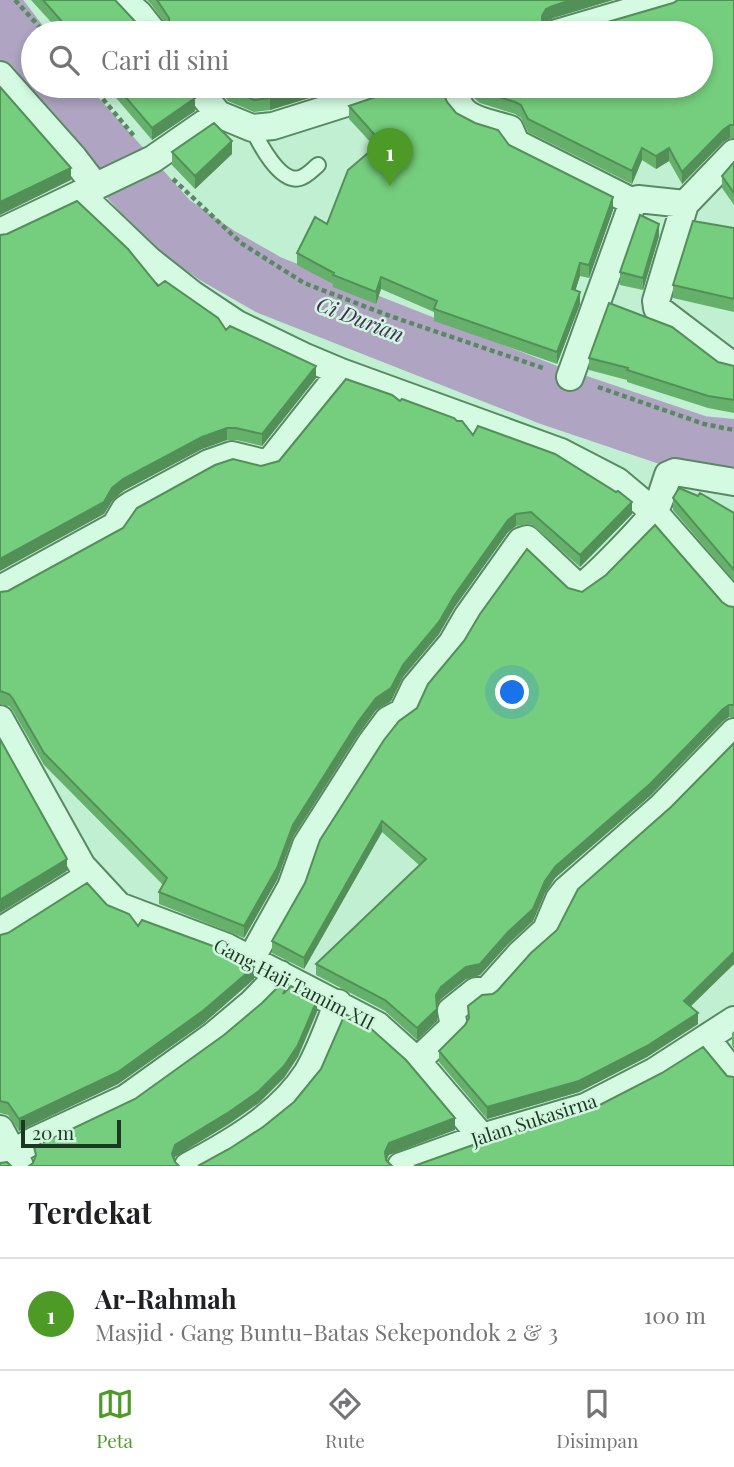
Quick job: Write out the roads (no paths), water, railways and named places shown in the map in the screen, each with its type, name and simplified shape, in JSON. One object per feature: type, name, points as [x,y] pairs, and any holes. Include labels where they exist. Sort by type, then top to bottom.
[{"type":"street","points":[[574,21],[589,11],[669,0]]},
{"type":"street","points":[[0,75],[73,157],[92,189],[149,260],[192,294],[237,324],[303,356],[561,452],[617,481],[654,512],[734,603]]},
{"type":"street","points":[[205,98],[218,114],[252,128],[285,122],[362,98]]},
{"type":"street","points":[[456,98],[461,110],[510,130],[516,144],[633,202],[638,200],[685,204]]},
{"type":"street","points":[[0,232],[146,163],[218,114]]},
{"type":"street","points":[[734,153],[685,204],[656,301],[657,308],[728,362],[734,363]]},
{"type":"street","points":[[570,377],[633,202]]},
{"type":"street","points":[[0,589],[115,526],[125,509],[209,463],[232,455],[264,463],[272,459],[341,372]]},
{"type":"street","points":[[251,959],[291,887],[306,845],[371,743],[388,720],[403,712],[415,687],[452,643],[467,617],[521,541],[527,539],[579,587],[587,584],[654,512],[668,475],[675,472],[734,482]]},
{"type":"street","name":"Gang Haji Tamim XII","points":[[0,719],[82,866],[119,906],[227,947],[377,1025],[417,1061],[482,1137]]},
{"type":"street","points":[[417,1061],[454,1026],[451,1011],[476,991],[487,991],[546,930],[559,899],[566,890],[661,807],[734,732]]},
{"type":"street","points":[[0,931],[90,875]]},
{"type":"street","points":[[0,1129],[11,1159],[126,1098],[214,1035],[252,1003],[280,974]]},
{"type":"street","points":[[188,1166],[211,1154],[284,1102],[307,1072],[338,1003]]},
{"type":"street","name":"Jalan Sukasirna","points":[[401,1166],[482,1137],[585,1107],[655,1071],[734,1020]]},
{"type":"street","points":[[707,1039],[734,1074]]},
{"type":"lane","points":[[252,128],[268,157],[291,178],[298,179],[318,165]]},
{"type":"waterway","name":"Ci Durian","points":[[0,19],[21,46]]},
{"type":"waterway","name":"Ci Durian","points":[[60,98],[170,223],[218,256],[269,285],[549,395],[700,446],[734,449]]},
{"type":"place","name":"Ar-Rahmah","points":[[390,186]]}]
